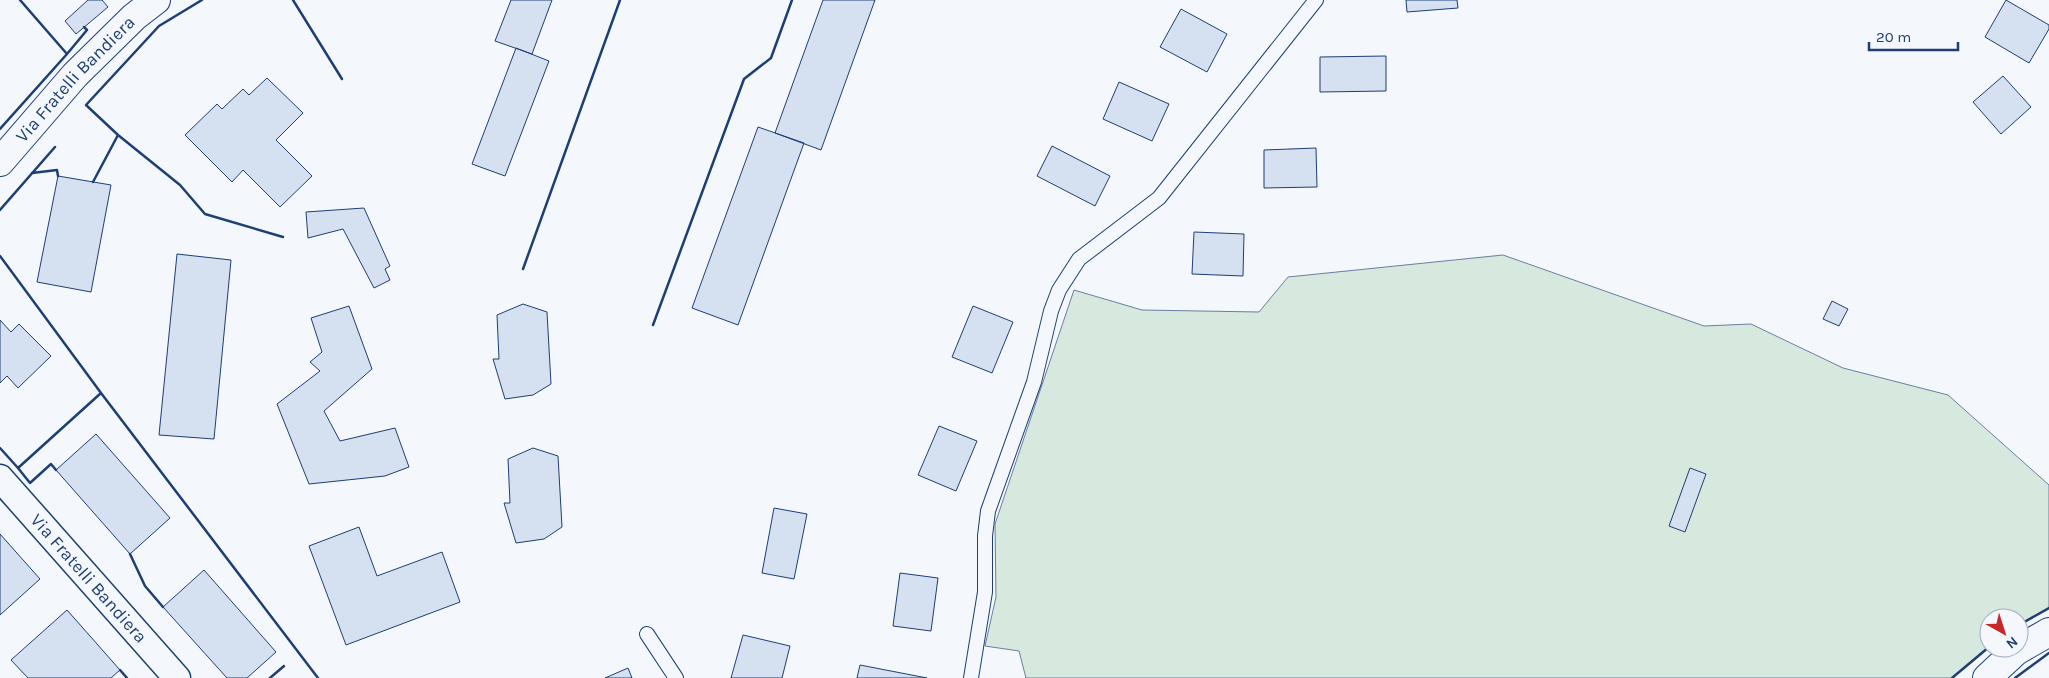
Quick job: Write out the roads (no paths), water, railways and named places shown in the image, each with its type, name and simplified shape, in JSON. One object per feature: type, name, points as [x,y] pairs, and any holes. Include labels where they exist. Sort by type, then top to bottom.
[{"type":"street","name":"Via Fratelli Bandiera","points":[[0,162],[75,75],[134,17],[156,0]]},
{"type":"street","name":"Via Fratelli Bandiera","points":[[0,478],[177,678]]},
{"type":"street","points":[[1987,678],[2016,651],[2049,632]]},
{"type":"lane","points":[[971,678],[985,592],[985,536],[988,511],[1034,382],[1051,310],[1059,290],[1079,259],[1159,198],[1316,0]]},
{"type":"lane","points":[[647,634],[676,678]]}]
